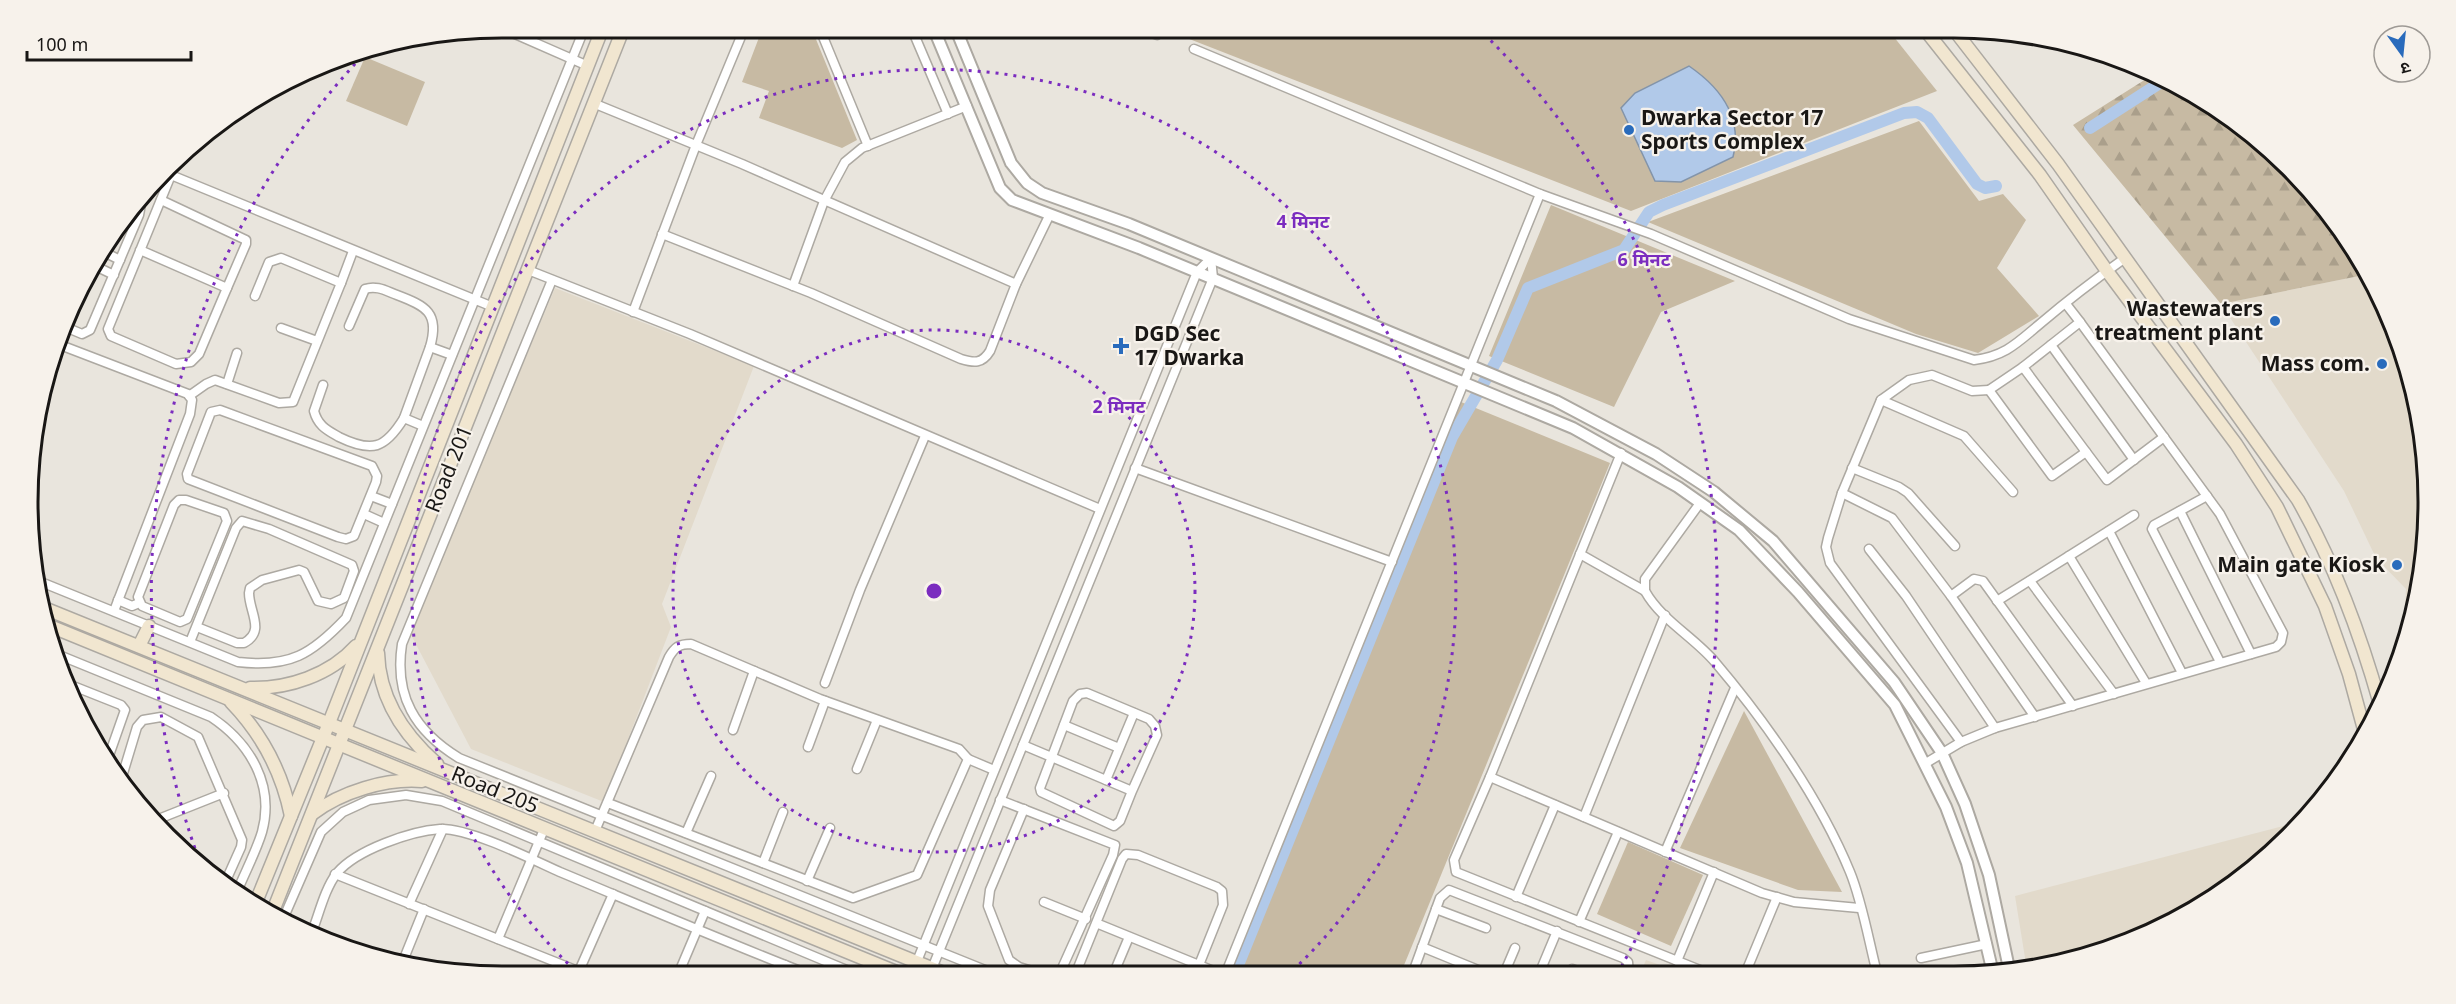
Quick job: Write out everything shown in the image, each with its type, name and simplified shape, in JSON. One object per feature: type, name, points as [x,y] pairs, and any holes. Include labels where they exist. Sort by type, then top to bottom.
[{"type":"main road","name":"Road 201","points":[[258,897],[362,640],[599,38]]},
{"type":"main road","name":"Road 201","points":[[275,907],[620,38]]},
{"type":"main road","points":[[1932,38],[2040,175],[2107,271],[2236,444],[2277,507],[2325,606],[2349,674],[2362,723]]},
{"type":"main road","points":[[1961,38],[2058,164],[2298,500],[2314,528],[2345,600],[2377,694]]},
{"type":"main road","name":"Road 205","points":[[50,610],[346,729],[922,966]]},
{"type":"main road","points":[[139,646],[149,626]]},
{"type":"main road","name":"Road 205","points":[[55,628],[885,966]]},
{"type":"main road","points":[[243,688],[262,689],[308,679],[348,656],[362,640]]},
{"type":"main road","points":[[378,649],[382,685],[398,722],[413,741],[444,770]]},
{"type":"main road","points":[[227,698],[251,726],[271,757],[281,777],[291,816]]},
{"type":"main road","points":[[312,814],[330,800],[356,791],[408,780],[435,783]]},
{"type":"street","points":[[523,38],[588,66]]},
{"type":"street","points":[[44,583],[238,662],[289,660],[310,652],[327,638],[346,618],[580,38]]},
{"type":"street","points":[[633,312],[696,145],[740,38]]},
{"type":"street","points":[[824,38],[868,146]]},
{"type":"street","points":[[916,38],[948,114]]},
{"type":"street","points":[[938,38],[1003,193],[1012,200],[1213,278],[1573,428],[1621,453],[1700,502],[1739,530],[1895,705],[1926,763],[1967,863],[1991,965]]},
{"type":"street","points":[[960,38],[1011,163],[1027,183],[1060,201],[1129,224],[1556,401],[1656,454],[1714,492],[1773,541],[1894,682],[1942,753],[1965,804],[1989,875],[2008,964]]},
{"type":"street","points":[[1194,49],[1540,194],[1651,234],[1849,319],[1974,360],[1989,358],[2016,346],[2125,258]]},
{"type":"street","points":[[593,103],[696,145],[1016,284]]},
{"type":"street","points":[[793,286],[824,201],[845,162],[868,146],[967,106]]},
{"type":"street","points":[[172,176],[493,307]]},
{"type":"street","points":[[161,200],[246,240],[199,354],[191,362],[176,364],[111,336],[108,329],[161,200],[166,183]]},
{"type":"street","points":[[1228,966],[1392,562],[1468,384],[1540,194]]},
{"type":"street","points":[[71,329],[82,334],[88,333],[140,211]]},
{"type":"street","points":[[662,234],[793,286],[961,359],[976,362],[983,360],[990,351],[1016,284],[1049,216]]},
{"type":"street","points":[[140,250],[227,288]]},
{"type":"street","points":[[189,396],[215,380],[279,404],[288,404],[296,398],[353,251]]},
{"type":"street","points":[[109,255],[120,260]]},
{"type":"street","points":[[255,296],[268,262],[277,258],[340,283]]},
{"type":"street","points":[[914,966],[1197,272],[1211,258]]},
{"type":"street","points":[[933,966],[1213,278],[1211,258]]},
{"type":"street","points":[[101,269],[114,275]]},
{"type":"street","points":[[528,270],[1100,509]]},
{"type":"street","points":[[552,280],[402,644],[399,664],[400,684],[421,728],[438,745],[459,758],[975,966]]},
{"type":"street","points":[[323,385],[314,411],[318,422],[324,429],[359,446],[376,446],[387,440],[404,418],[430,347],[434,325],[427,309],[378,288],[365,289],[349,326]]},
{"type":"street","points":[[1926,763],[1961,742],[1995,729],[2146,683],[2276,647],[2281,642],[2283,633],[2220,514],[2066,304]]},
{"type":"street","points":[[1961,742],[1830,563],[1826,547],[1828,538],[1842,493],[1881,400],[1909,380],[1932,375],[1972,391],[1989,390],[2023,367],[2080,322]]},
{"type":"street","points":[[281,328],[317,341]]},
{"type":"street","points":[[2051,345],[2134,460]]},
{"type":"street","points":[[64,347],[189,396],[193,406],[114,611]]},
{"type":"street","points":[[430,347],[452,355]]},
{"type":"street","points":[[227,384],[237,353]]},
{"type":"street","points":[[2023,367],[2107,480],[2164,438]]},
{"type":"street","points":[[1989,390],[2052,476],[2086,452]]},
{"type":"street","points":[[1881,400],[1964,436],[2013,492]]},
{"type":"street","points":[[220,410],[372,466],[377,476],[363,514],[354,536],[346,539],[188,479],[187,474],[211,412],[220,410]]},
{"type":"street","points":[[404,418],[423,426]]},
{"type":"street","points":[[825,682],[860,590],[925,436]]},
{"type":"street","points":[[1621,453],[1454,866],[1456,872],[1462,876],[1690,966]]},
{"type":"street","points":[[1135,468],[1392,562]]},
{"type":"street","points":[[1852,468],[1899,487],[1908,493],[1955,546]]},
{"type":"street","points":[[1842,493],[1892,518],[1951,596],[2035,717]]},
{"type":"street","points":[[371,496],[392,504]]},
{"type":"street","points":[[2207,496],[2152,528],[2220,662]]},
{"type":"street","points":[[118,600],[132,606],[139,603],[180,622],[187,619],[227,520],[224,513],[186,500],[174,505],[138,597],[139,603]]},
{"type":"street","points":[[1645,591],[1645,579],[1700,502]]},
{"type":"street","points":[[2180,511],[2252,654]]},
{"type":"street","points":[[363,514],[384,522]]},
{"type":"street","points":[[1997,601],[2134,515]]},
{"type":"street","points":[[190,642],[236,528],[242,521],[269,529],[352,565],[354,572],[344,598],[331,604],[318,601],[304,572],[298,570],[256,582],[249,593],[256,627],[254,634],[244,643],[237,643],[197,627]]},
{"type":"street","points":[[2109,531],[2182,673]]},
{"type":"street","points":[[1869,549],[1906,596],[1995,729]]},
{"type":"street","points":[[1580,554],[1645,591],[1665,615],[1714,660],[1795,771],[1833,836],[1851,874],[1875,966]]},
{"type":"street","points":[[2069,556],[2146,683]]},
{"type":"street","points":[[1951,596],[1977,578],[1983,581],[2073,706]]},
{"type":"street","points":[[2030,581],[2114,694]]},
{"type":"street","points":[[1584,817],[1665,615]]},
{"type":"street","points":[[595,831],[673,649],[681,644],[691,644],[825,701],[959,749],[968,759],[994,770]]},
{"type":"street","points":[[64,657],[211,717],[230,730],[262,776],[266,799],[262,833],[240,885]]},
{"type":"street","points":[[733,729],[754,671]]},
{"type":"street","points":[[76,687],[121,705],[125,710],[111,751]]},
{"type":"street","points":[[1665,852],[1735,688]]},
{"type":"street","points":[[1084,693],[1134,713],[1153,722],[1156,735],[1118,824],[1111,825],[1043,795],[1040,788],[1073,701],[1084,693]]},
{"type":"street","points":[[808,747],[825,701]]},
{"type":"street","points":[[1106,780],[1134,713]]},
{"type":"street","points":[[124,771],[138,727],[143,720],[161,717],[198,736],[242,840],[228,877]]},
{"type":"street","points":[[857,769],[877,720]]},
{"type":"street","points":[[1064,725],[1119,748]]},
{"type":"street","points":[[1023,745],[1132,791]]},
{"type":"street","points":[[608,802],[853,898],[917,875],[968,759]]},
{"type":"street","points":[[686,833],[711,776]]},
{"type":"street","points":[[1490,777],[1777,897],[1826,907],[1859,908]]},
{"type":"street","points":[[162,818],[224,794]]},
{"type":"street","points":[[286,913],[321,831],[343,812],[369,800],[406,795],[442,801],[834,966]]},
{"type":"street","points":[[1000,800],[1114,845],[1113,855],[1063,966]]},
{"type":"street","points":[[1516,897],[1555,805]]},
{"type":"street","points":[[1018,966],[1009,960],[988,906],[990,890],[1024,809]]},
{"type":"street","points":[[763,863],[783,812]]},
{"type":"street","points":[[498,939],[545,827]]},
{"type":"street","points":[[807,880],[830,828]]},
{"type":"street","points":[[409,904],[443,829]]},
{"type":"street","points":[[314,927],[335,874],[349,862],[381,845],[425,831],[443,829],[463,833],[531,860],[785,965]]},
{"type":"street","points":[[1579,922],[1618,832]]},
{"type":"street","points":[[1079,966],[1126,854],[1138,855],[1222,891],[1223,905],[1199,964]]},
{"type":"street","points":[[1677,961],[1714,872]]},
{"type":"street","points":[[335,874],[566,966]]},
{"type":"street","points":[[1417,966],[1422,947],[1444,892],[1455,891],[1623,958],[1628,962],[1628,966]]},
{"type":"street","points":[[581,966],[613,894]]},
{"type":"street","points":[[1748,966],[1777,897]]},
{"type":"street","points":[[1044,902],[1086,919]]},
{"type":"street","points":[[405,957],[424,909]]},
{"type":"street","points":[[1436,909],[1486,928]]},
{"type":"street","points":[[682,966],[705,911]]},
{"type":"street","points":[[1096,923],[1204,966]]},
{"type":"street","points":[[1542,966],[1557,931]]},
{"type":"street","points":[[1117,966],[1129,937]]},
{"type":"street","points":[[1922,958],[1987,944]]},
{"type":"street","points":[[1422,947],[1468,966]]},
{"type":"street","points":[[1507,966],[1515,948]]},
{"type":"shaded area","points":[[2359,276],[2371,297],[2394,353],[2410,411],[2415,441],[2418,472],[2418,532],[2415,563],[2405,615],[2406,589],[2376,558],[2344,491],[2221,304]]},
{"type":"shaded area","points":[[555,288],[754,366],[662,604],[671,627],[604,802],[471,749],[410,633]]},
{"type":"shaded area","points":[[2287,825],[2237,871],[2186,904],[2132,931],[2074,951],[2026,961],[2015,896]]},
{"type":"shaded area","points":[[1646,960],[1663,966],[1643,966]]},
{"type":"green space","points":[[759,38],[815,38],[857,140],[842,148],[759,118],[769,91],[742,82]]},
{"type":"green space","name":"Dwarka Sector 17 Sports Complex","points":[[1187,38],[1895,38],[1937,91],[1631,211]]},
{"type":"green space","points":[[364,58],[367,58],[425,82],[407,126],[346,101]]},
{"type":"green space","points":[[2146,79],[2159,85],[2212,116],[2260,153],[2323,219],[2359,276],[2221,304],[2073,125]]},
{"type":"green space","points":[[1919,121],[1979,201],[2003,194],[2026,220],[1997,268],[2039,316],[1978,353],[1916,334],[1648,222]]},
{"type":"green space","points":[[1551,205],[1735,281],[1661,312],[1614,407],[1489,356]]},
{"type":"green space","points":[[1461,402],[1610,463],[1404,966],[1229,966]]},
{"type":"green space","points":[[1744,711],[1842,892],[1798,890],[1680,848]]},
{"type":"green space","points":[[1628,842],[1703,875],[1671,946],[1597,914]]},
{"type":"water","points":[[1689,66],[1711,84],[1727,105],[1735,129],[1733,157],[1681,182],[1655,181],[1621,108],[1635,93]]},
{"type":"waterway","points":[[2090,128],[2158,84]]},
{"type":"waterway","points":[[1238,966],[1452,437],[1497,360],[1528,288],[1624,250],[1649,212],[1663,205],[1904,113],[1917,112],[1928,118],[1977,184],[1985,188],[1996,186]]},
{"type":"place","name":"Dwarka Sector 17 Sports Complex","points":[[1629,130]]},
{"type":"place","name":"Wastewaters treatment plant","points":[[2275,321]]},
{"type":"place","name":"DGD Sec 17 Dwarka","points":[[1121,346]]},
{"type":"place","name":"Mass com.","points":[[2382,364]]},
{"type":"place","name":"Main gate Kiosk","points":[[2397,565]]}]
